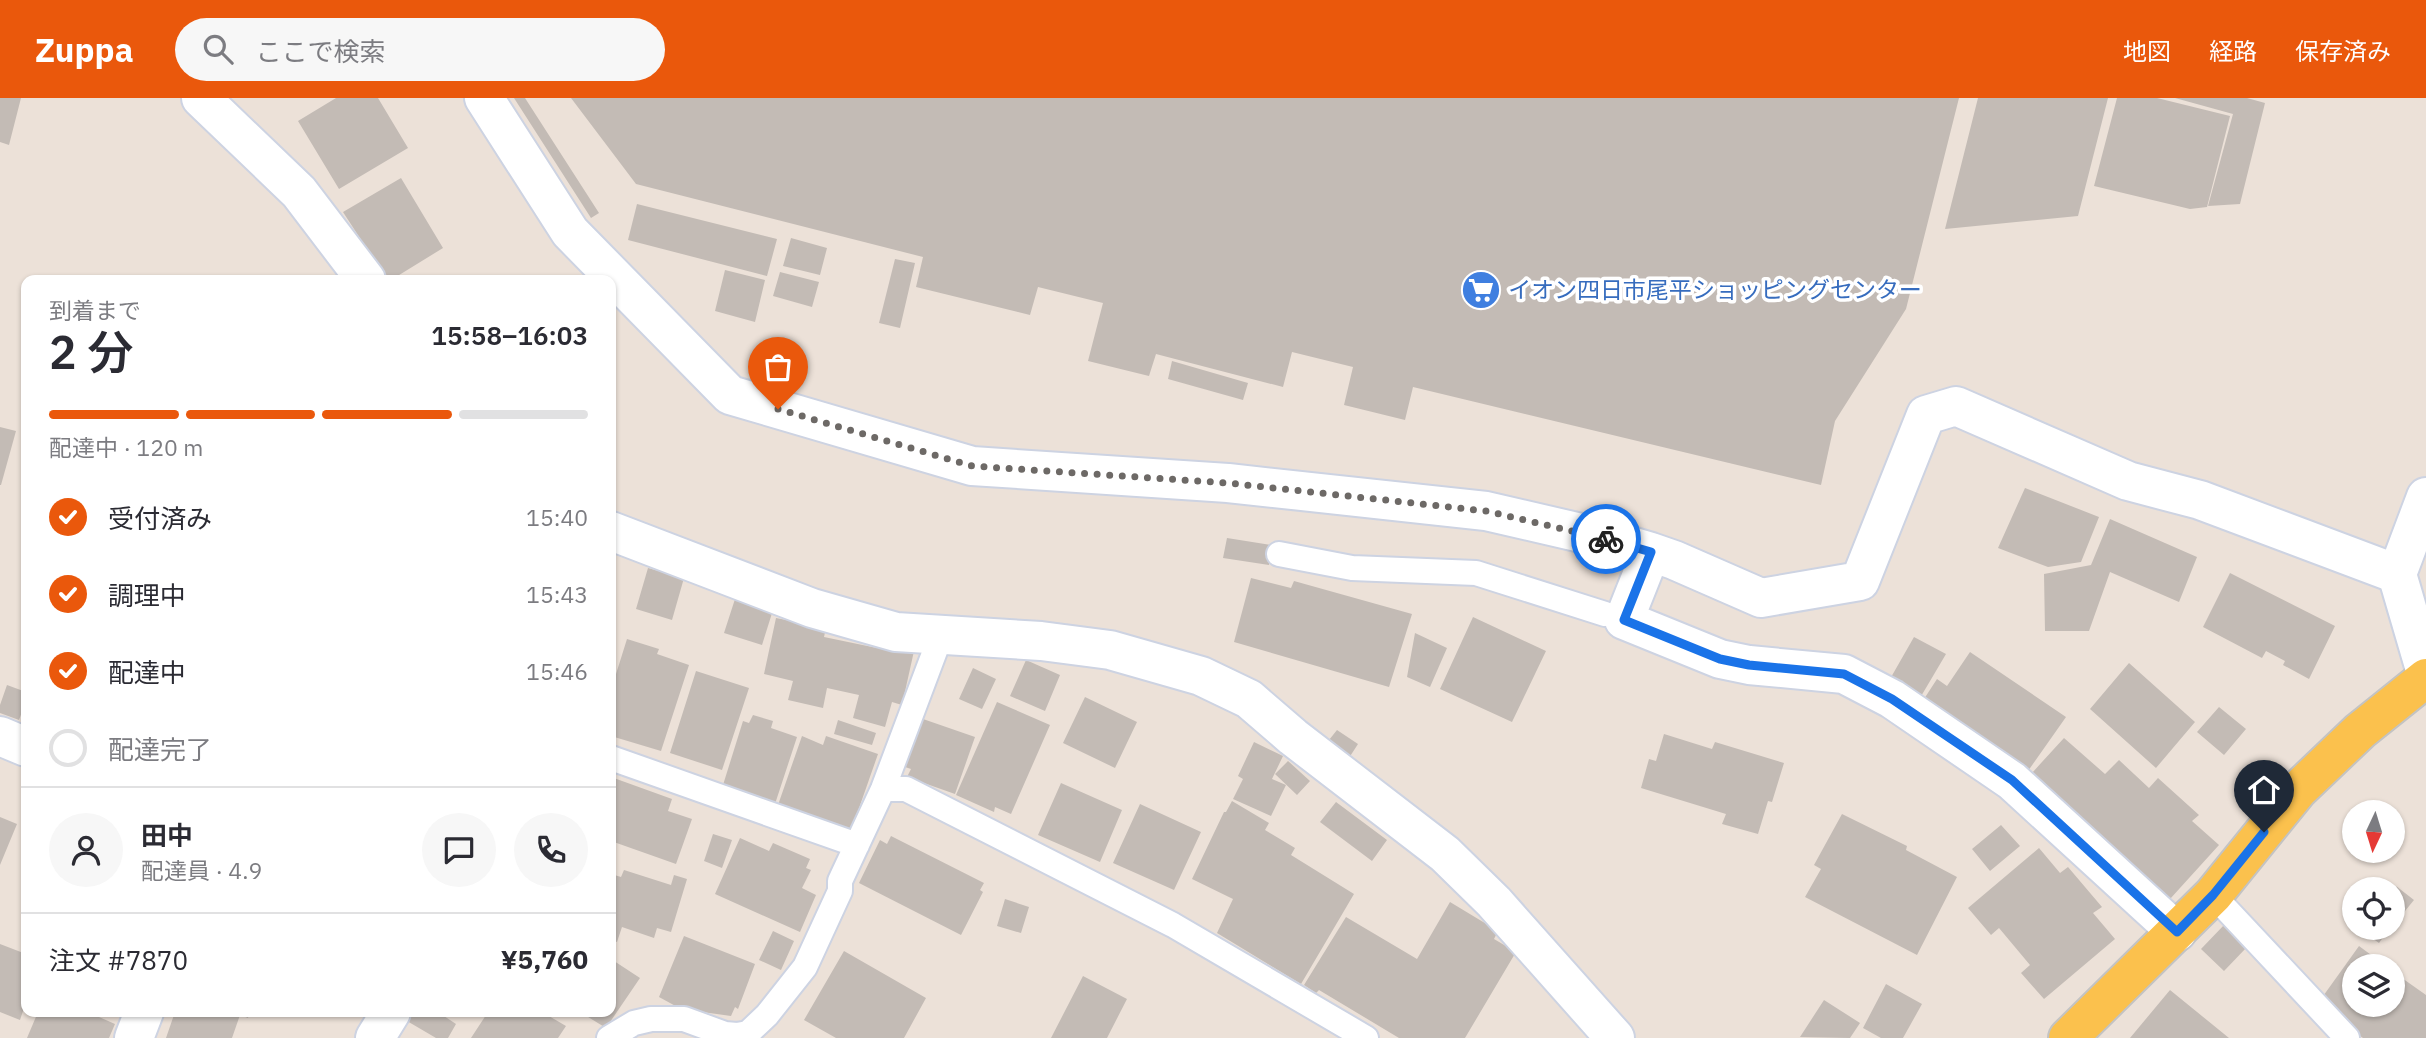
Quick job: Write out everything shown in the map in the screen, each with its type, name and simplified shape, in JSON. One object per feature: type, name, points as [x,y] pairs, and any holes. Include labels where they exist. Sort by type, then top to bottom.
[{"type":"main road","points":[[2068,1038],[2213,895],[2298,790],[2360,731],[2426,676]]},
{"type":"street","points":[[201,98],[299,192],[362,275]]},
{"type":"street","points":[[484,98],[570,232],[612,275]]},
{"type":"street","points":[[616,279],[730,395],[972,466],[1228,483],[1486,511],[1651,552],[1761,598],[1860,581],[1926,415],[1956,405],[2128,481],[2200,500],[2397,574]]},
{"type":"street","points":[[2426,497],[2397,574],[2426,676]]},
{"type":"street","points":[[616,533],[812,608],[896,632],[1041,641],[1110,650],[1201,676],[1249,699],[1293,737],[1445,854],[1494,902],[1615,1038]]},
{"type":"street","points":[[1651,552],[1614,617],[1720,659],[1749,665],[1844,674],[1892,699],[2012,780],[2177,932]]},
{"type":"street","points":[[0,736],[21,745]]},
{"type":"street","points":[[134,1038],[142,1017]]},
{"type":"street","points":[[376,1038],[388,1017]]},
{"type":"lane","points":[[1279,554],[1352,568],[1476,573],[1614,617]]},
{"type":"lane","points":[[609,1038],[634,1023],[684,1019],[725,1034],[737,1035],[748,1033],[767,1016],[805,967],[840,891],[840,881],[883,789],[941,635]]},
{"type":"lane","points":[[616,760],[857,845]]},
{"type":"lane","points":[[883,789],[906,789],[1173,925],[1366,1038]]},
{"type":"lane","points":[[2213,895],[2347,1038]]},
{"type":"building","points":[[0,98],[21,98],[9,145],[0,142]]},
{"type":"building","points":[[336,98],[378,98],[408,148],[339,189],[298,121]]},
{"type":"building","points":[[514,98],[525,98],[599,213],[591,218]]},
{"type":"building","name":"イオン四日市尾平ショッピングセンター","points":[[571,98],[1959,98],[1906,309],[1835,421],[1821,485],[1413,387],[1405,420],[1344,405],[1353,367],[1292,352],[1283,387],[1156,354],[1149,376],[1088,361],[1103,303],[1038,287],[1030,315],[916,287],[923,257],[636,184]]},
{"type":"building","points":[[1978,98],[2108,98],[2078,216],[1945,229]]},
{"type":"building","points":[[2117,98],[2157,98],[2230,116],[2207,207],[2190,209],[2094,186]]},
{"type":"building","points":[[2175,98],[2247,98],[2265,103],[2240,204],[2208,206],[2233,114]]},
{"type":"building","points":[[401,178],[443,248],[399,275],[384,275],[343,212]]},
{"type":"building","points":[[637,204],[777,239],[767,276],[628,240]]},
{"type":"building","points":[[791,238],[827,248],[820,275],[783,266]]},
{"type":"building","points":[[895,259],[915,263],[900,328],[879,323]]},
{"type":"building","points":[[725,270],[765,280],[755,322],[715,311]]},
{"type":"building","points":[[780,272],[819,282],[812,307],[773,296]]},
{"type":"building","points":[[1172,361],[1248,383],[1243,400],[1168,379]]},
{"type":"building","points":[[0,427],[16,431],[1,485],[0,485]]},
{"type":"building","points":[[2025,488],[2099,517],[2081,562],[2048,567],[1998,548]]},
{"type":"building","points":[[2110,519],[2197,557],[2179,602],[2110,572],[2089,631],[2045,631],[2044,574],[2091,565]]},
{"type":"building","points":[[1227,538],[1271,545],[1269,565],[1223,558]]},
{"type":"building","points":[[648,568],[684,578],[672,620],[636,609]]},
{"type":"building","points":[[2230,573],[2335,626],[2309,679],[2283,665],[2285,661],[2266,651],[2262,658],[2203,627]]},
{"type":"building","points":[[1251,578],[1291,588],[1294,581],[1412,614],[1389,687],[1234,642]]},
{"type":"building","points":[[735,599],[773,610],[762,645],[724,633]]},
{"type":"building","points":[[1473,617],[1546,651],[1512,722],[1440,689]]},
{"type":"building","points":[[776,618],[826,628],[824,637],[877,648],[878,643],[914,651],[902,705],[892,702],[885,727],[853,718],[859,695],[827,688],[823,708],[788,700],[793,681],[764,674]]},
{"type":"building","points":[[1415,633],[1447,648],[1430,687],[1407,677]]},
{"type":"building","points":[[1914,637],[1946,654],[1920,698],[1890,679]]},
{"type":"building","points":[[627,639],[659,649],[657,654],[689,665],[661,751],[616,738],[616,674]]},
{"type":"building","points":[[1970,652],[2066,717],[2028,771],[1924,699],[1937,679],[1947,686]]},
{"type":"building","points":[[1026,660],[1060,675],[1045,711],[1010,696]]},
{"type":"building","points":[[2129,663],[2195,722],[2156,768],[2090,709]]},
{"type":"building","points":[[973,668],[996,679],[982,709],[959,699]]},
{"type":"building","points":[[696,671],[749,688],[722,770],[670,753]]},
{"type":"building","points":[[7,685],[21,690],[19,720],[0,713]]},
{"type":"building","points":[[1085,697],[1137,722],[1115,768],[1063,743]]},
{"type":"building","points":[[997,702],[1050,725],[1011,814],[995,807],[994,812],[956,795]]},
{"type":"building","points":[[2219,707],[2246,729],[2224,755],[2197,732]]},
{"type":"building","points":[[753,715],[773,721],[771,728],[797,737],[775,804],[723,785],[743,721],[749,723]]},
{"type":"building","points":[[923,719],[975,737],[955,794],[907,777],[911,769],[905,767]]},
{"type":"building","points":[[838,720],[876,733],[872,745],[834,734]]},
{"type":"building","points":[[1337,730],[1358,744],[1347,761],[1325,745]]},
{"type":"building","points":[[1664,734],[1712,749],[1715,742],[1784,763],[1772,802],[1768,801],[1758,834],[1722,824],[1726,814],[1641,788],[1649,759],[1656,761]]},
{"type":"building","points":[[802,736],[823,745],[826,736],[878,754],[851,831],[778,805]]},
{"type":"building","points":[[2064,738],[2105,774],[2119,760],[2149,788],[2158,778],[2199,815],[2192,821],[2219,845],[2170,899],[2031,774]]},
{"type":"building","points":[[1254,742],[1283,756],[1272,779],[1286,785],[1271,816],[1233,799],[1243,779],[1238,776]]},
{"type":"building","points":[[1288,761],[1310,781],[1297,795],[1275,774]]},
{"type":"building","points":[[616,779],[672,799],[668,811],[692,819],[676,864],[616,843]]},
{"type":"building","points":[[1061,783],[1122,810],[1100,862],[1038,835]]},
{"type":"building","points":[[1232,801],[1269,823],[1265,830],[1295,848],[1291,855],[1354,894],[1301,984],[1217,933],[1233,899],[1192,879]]},
{"type":"building","points":[[1336,802],[1387,840],[1372,861],[1320,822]]},
{"type":"building","points":[[1140,804],[1201,832],[1174,890],[1113,863]]},
{"type":"building","points":[[1842,814],[1907,846],[1906,850],[1957,877],[1917,955],[1805,897],[1821,869],[1814,865]]},
{"type":"building","points":[[0,817],[17,824],[0,865]]},
{"type":"building","points":[[2001,825],[2020,846],[1990,871],[1972,849]]},
{"type":"building","points":[[713,834],[732,840],[722,868],[704,861]]},
{"type":"building","points":[[891,836],[984,883],[980,890],[983,892],[961,935],[859,883],[880,840],[887,844]]},
{"type":"building","points":[[740,838],[769,851],[773,843],[810,859],[806,868],[811,870],[802,888],[816,895],[800,932],[715,894]]},
{"type":"building","points":[[2039,848],[2060,873],[2068,867],[2102,907],[2093,913],[2115,939],[2044,999],[2021,973],[2030,965],[1999,928],[1991,935],[1968,908]]},
{"type":"building","points":[[624,870],[671,885],[674,875],[687,879],[671,932],[657,928],[654,938],[622,927],[616,942],[616,876],[621,877]]},
{"type":"building","points":[[2405,893],[2414,900],[2405,911]]},
{"type":"building","points":[[1005,899],[1029,907],[1021,933],[997,926]]},
{"type":"building","points":[[1450,902],[1498,931],[1494,939],[1516,952],[1465,1038],[1399,1038],[1319,990],[1316,993],[1304,985],[1346,917],[1417,959]]},
{"type":"building","points":[[2225,924],[2247,947],[2224,971],[2201,949]]},
{"type":"building","points":[[773,931],[794,941],[781,970],[759,960]]},
{"type":"building","points":[[684,936],[755,964],[738,1009],[735,1007],[731,1016],[681,1009],[659,997]]},
{"type":"building","points":[[0,944],[21,952],[21,1017],[20,1020],[0,1012]]},
{"type":"building","points":[[2359,946],[2370,954],[2353,954]]},
{"type":"building","points":[[844,951],[926,998],[904,1038],[836,1038],[804,1020]]},
{"type":"building","points":[[616,962],[640,978],[616,1013]]},
{"type":"building","points":[[2342,970],[2342,1017],[2405,1017],[2405,980],[2426,995],[2426,1038],[2363,1038],[2334,1017],[2338,1010],[2321,999]]},
{"type":"building","points":[[1083,976],[1127,999],[1107,1038],[1051,1038]]},
{"type":"building","points":[[1886,984],[1922,1004],[1903,1038],[1881,1038],[1863,1028]]},
{"type":"building","points":[[2170,990],[2229,1038],[2130,1038]]},
{"type":"building","points":[[1824,1000],[1860,1023],[1850,1038],[1800,1037]]},
{"type":"building","points":[[36,1017],[99,1017],[115,1024],[109,1038],[27,1038]]},
{"type":"building","points":[[173,1017],[239,1017],[232,1038],[166,1038]]},
{"type":"building","points":[[410,1017],[446,1017],[456,1024],[448,1038],[436,1038],[407,1021]]},
{"type":"building","points":[[485,1017],[551,1017],[566,1026],[558,1038],[471,1038]]},
{"type":"building","points":[[588,1017],[613,1017],[606,1028]]},
{"type":"way so far","points":[[778,409],[972,466],[1228,483],[1486,511],[1606,539]]},
{"type":"place","name":"イオン四日市尾平ショッピングセンター","points":[[1481,290]]},
{"type":"route","points":[[1606,539],[1651,552],[1624,620],[1720,659],[1749,665],[1844,674],[1892,699],[2012,780],[2177,932],[2213,895],[2264,832]]}]
